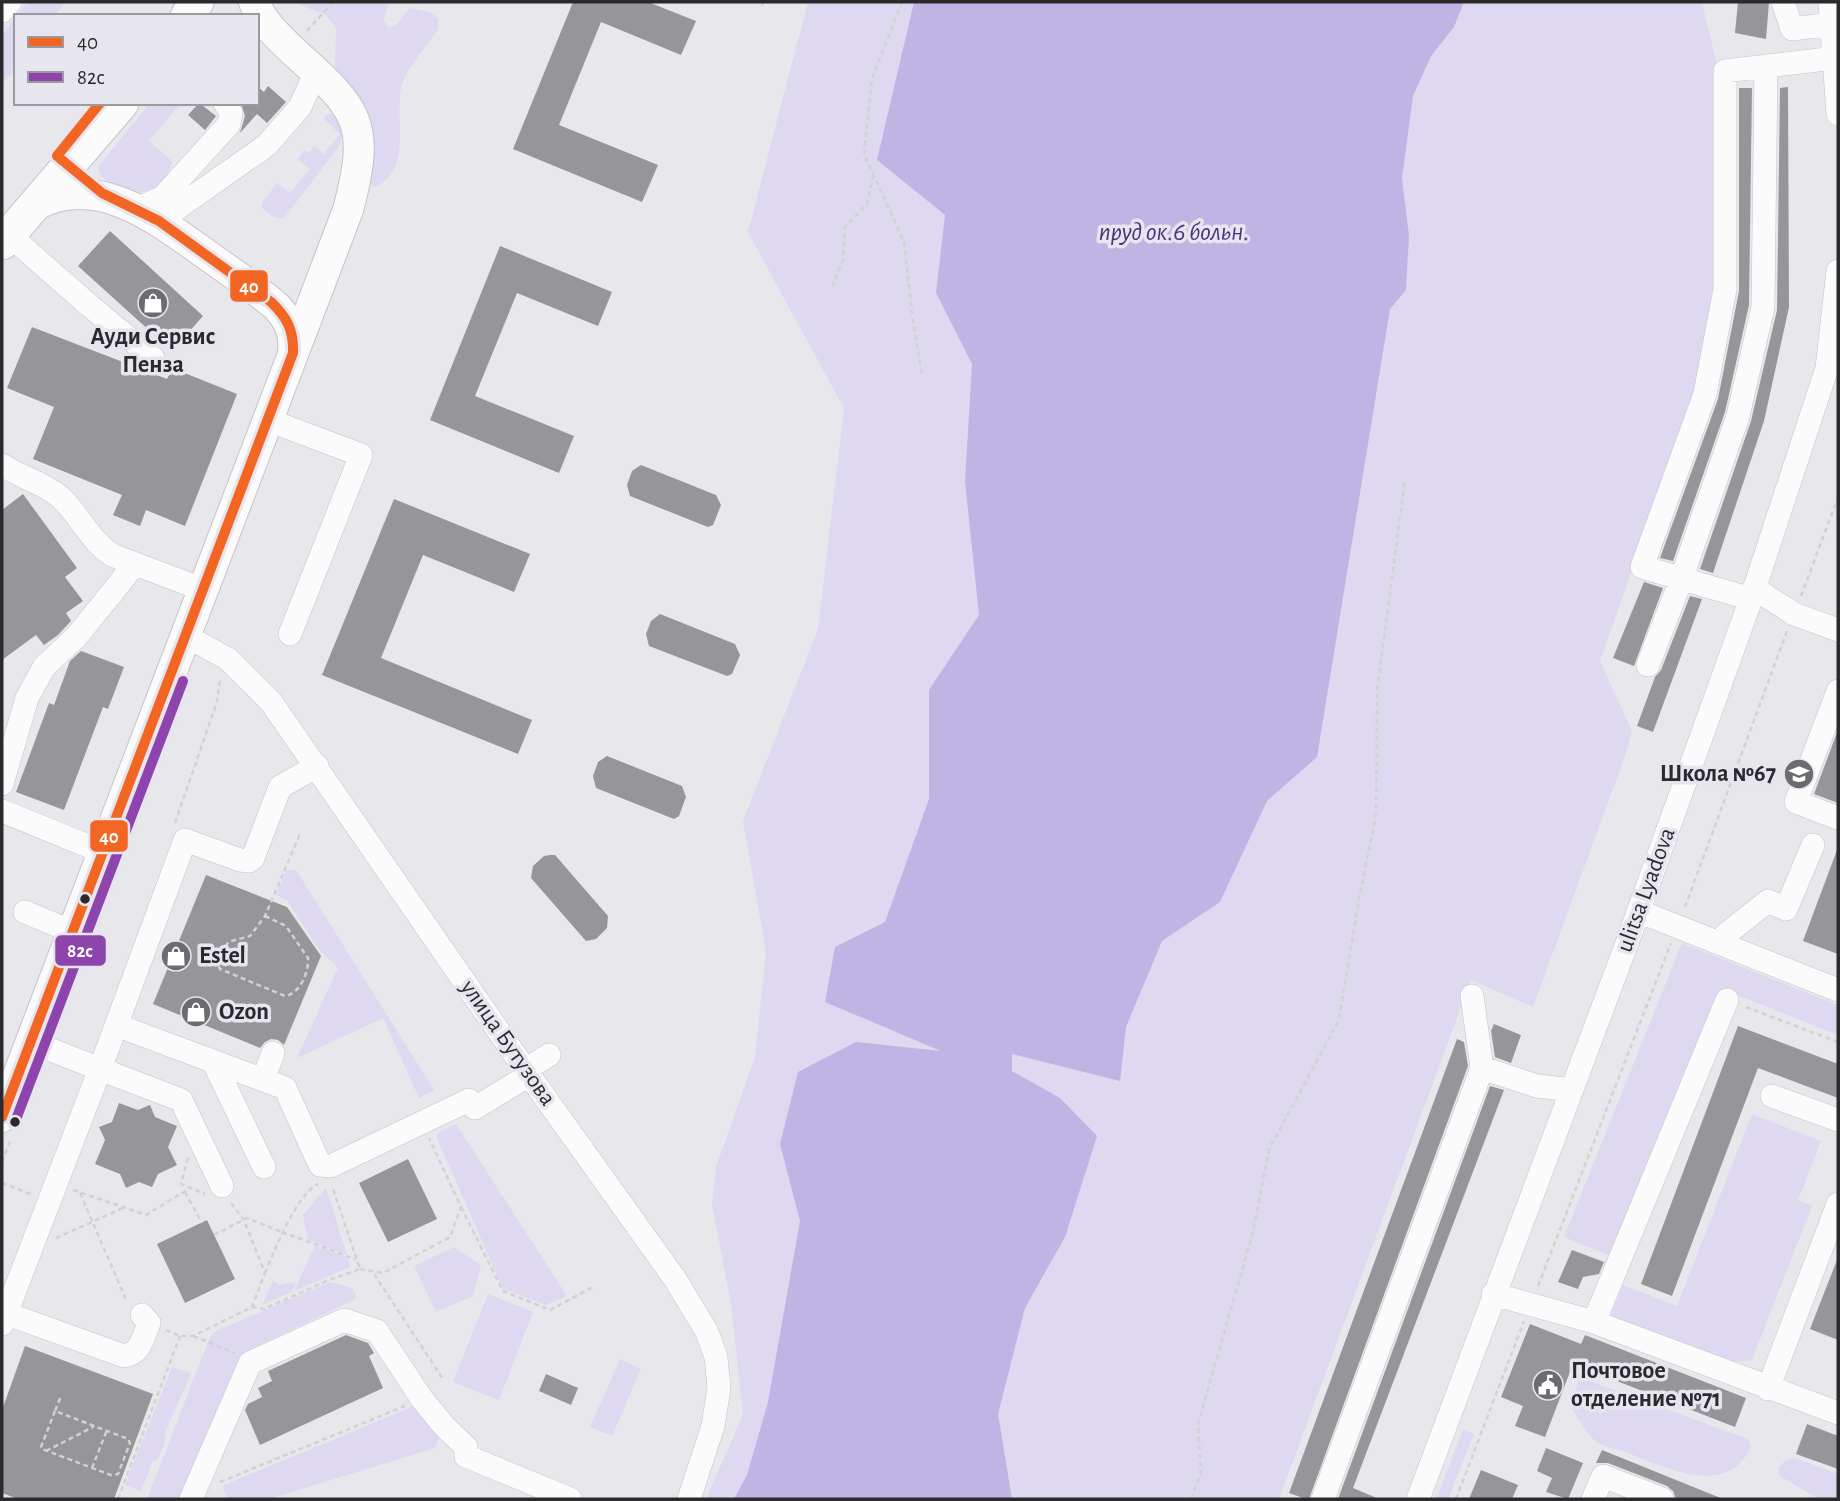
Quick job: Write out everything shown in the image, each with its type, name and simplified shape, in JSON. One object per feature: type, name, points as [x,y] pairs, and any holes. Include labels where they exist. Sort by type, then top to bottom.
[{"type":"highway","points":[[4,232],[36,205],[99,105]]},
{"type":"highway","points":[[4,232],[63,161],[120,105]]},
{"type":"main road","points":[[8,1123],[31,1042],[348,210],[360,155],[360,139],[348,107],[316,72],[260,23]]},
{"type":"main road","points":[[63,161],[122,203],[159,221],[277,307],[291,325],[293,353]]},
{"type":"main road","points":[[36,205],[63,194],[85,195],[122,203]]},
{"type":"street","points":[[2,11],[10,2]]},
{"type":"street","points":[[1783,2],[1792,29],[1831,13],[1838,114]]},
{"type":"street","points":[[1835,58],[1725,71],[1726,289],[1705,394],[1642,567],[1681,580],[1753,594],[1794,614],[1838,630]]},
{"type":"street","points":[[1648,664],[1681,580],[1738,416],[1763,307],[1766,66]]},
{"type":"street","points":[[159,221],[267,145],[300,107],[316,72]]},
{"type":"street","points":[[122,203],[152,204],[168,192],[229,124],[231,113],[227,105]]},
{"type":"street","points":[[4,232],[153,358]]},
{"type":"street","name":"ulitsa Lyadova","points":[[1418,1499],[1572,1090],[1753,594],[1827,368],[1838,271]]},
{"type":"street","points":[[268,420],[361,455],[289,634]]},
{"type":"street","points":[[2,465],[58,495],[75,511],[103,549],[204,590]]},
{"type":"street","points":[[2,784],[27,698],[44,667],[77,636],[135,564]]},
{"type":"street","name":"улица Бутузова","points":[[186,636],[228,659],[271,702],[527,1072],[675,1279],[708,1332],[716,1357],[719,1388],[713,1426],[689,1499]]},
{"type":"street","points":[[1838,691],[1796,802],[1838,818]]},
{"type":"street","points":[[144,1318],[149,1323],[138,1350],[124,1356],[3,1317],[100,1069],[185,840],[249,861],[253,858],[280,788],[317,766]]},
{"type":"street","points":[[2,811],[103,852]]},
{"type":"street","points":[[1722,943],[1725,935],[1768,901],[1786,909],[1813,845]]},
{"type":"street","points":[[1638,911],[1838,990]]},
{"type":"street","points":[[25,912],[73,932]]},
{"type":"street","points":[[1323,1499],[1482,1068],[1472,996]]},
{"type":"street","points":[[1594,1322],[1727,1000]]},
{"type":"street","points":[[116,1025],[285,1088],[320,1165],[323,1166],[331,1166],[422,1122],[472,1104],[527,1072],[549,1055]]},
{"type":"street","points":[[31,1042],[181,1100],[222,1186]]},
{"type":"street","points":[[263,1080],[273,1054]]},
{"type":"street","points":[[213,1061],[264,1167]]},
{"type":"street","points":[[1482,1068],[1572,1090]]},
{"type":"street","points":[[1772,1096],[1838,1120]]},
{"type":"street","points":[[1768,1389],[1838,1204]]},
{"type":"street","points":[[1493,1294],[1594,1322],[1838,1413]]},
{"type":"street","points":[[192,1496],[250,1363],[344,1320],[377,1331],[422,1399],[465,1446],[466,1456],[570,1499]]},
{"type":"street","points":[[1593,1499],[1603,1476],[1662,1499]]},
{"type":"path","points":[[290,49],[333,2]]},
{"type":"path","points":[[902,2],[872,78],[864,154],[904,242],[922,375]]},
{"type":"path","points":[[832,288],[843,260],[845,227],[867,204],[873,175]]},
{"type":"path","points":[[1191,1499],[1201,1474],[1198,1424],[1254,1232],[1269,1149],[1339,1020],[1376,814],[1377,691],[1405,480]]},
{"type":"path","points":[[1457,1499],[1678,926],[1838,497]]},
{"type":"path","points":[[185,840],[174,835],[173,829],[217,702],[221,671]]},
{"type":"path","points":[[265,916],[286,926],[308,958],[305,973],[293,994],[285,996],[219,968],[229,942],[250,936],[265,916],[300,834]]},
{"type":"path","points":[[1727,1000],[1838,1042]]},
{"type":"path","points":[[422,1122],[503,1291],[550,1310],[593,1287]]},
{"type":"path","points":[[2,1162],[8,1123]]},
{"type":"path","points":[[251,1307],[282,1232],[309,1189],[326,1181],[332,1186],[360,1269]]},
{"type":"path","points":[[2,1183],[52,1192],[80,1193],[146,1215],[190,1188]]},
{"type":"path","points":[[222,1186],[231,1204],[244,1220],[265,1273]]},
{"type":"path","points":[[185,1192],[202,1223]]},
{"type":"path","points":[[80,1193],[144,1318],[180,1336],[193,1336],[245,1357]]},
{"type":"path","points":[[193,1336],[251,1307],[264,1309],[360,1269],[386,1272],[448,1239],[461,1207]]},
{"type":"path","points":[[30,1249],[123,1208]]},
{"type":"path","points":[[214,1236],[247,1218],[356,1259]]},
{"type":"path","points":[[373,1272],[443,1379]]},
{"type":"path","points":[[118,1499],[180,1336]]},
{"type":"path","points":[[55,1411],[125,1437],[130,1443],[118,1474],[114,1476],[41,1447],[55,1411],[61,1396]]},
{"type":"path","points":[[192,1496],[422,1399]]},
{"type":"path","points":[[46,1451],[94,1426]]},
{"type":"path","points":[[92,1468],[107,1430]]},
{"type":"shaded area","points":[[27,2],[65,2],[56,14],[18,14]]},
{"type":"shaded area","points":[[293,2],[390,2],[383,20],[389,28],[397,24],[410,8],[430,12],[438,19],[438,29],[413,63],[402,85],[399,154],[395,168],[388,179],[376,187],[367,185],[372,137],[371,118],[340,77],[335,66],[336,28],[326,15]]},
{"type":"shaded area","points":[[808,2],[1702,2],[1717,65],[1717,289],[1695,391],[1600,661],[1632,731],[1625,756],[1533,1007],[1471,980],[1279,1499],[706,1499],[743,1415],[731,1304],[712,1205],[716,1167],[755,1057],[766,952],[743,821],[818,629],[844,408],[748,232]]},
{"type":"shaded area","points":[[14,20],[14,70],[2,84],[2,35]]},
{"type":"shaded area","points":[[148,105],[179,105],[149,141],[172,161],[167,175],[151,191],[147,193],[111,185],[99,174],[98,167]]},
{"type":"shaded area","points":[[325,115],[338,117],[344,130],[339,146],[285,217],[273,217],[262,208],[262,203],[277,183],[290,193],[310,169],[298,159],[305,150],[309,153],[314,146],[324,154],[340,134],[324,119]]},
{"type":"shaded area","points":[[286,870],[296,870],[434,1090],[419,1098],[383,1018],[297,1058],[338,968],[317,947],[287,900],[276,895]]},
{"type":"shaded area","points":[[1682,943],[1838,1005],[1838,1035],[1724,990],[1616,1258],[1564,1237]]},
{"type":"shaded area","points":[[1752,1114],[1821,1141],[1798,1200],[1812,1206],[1752,1360],[1720,1363],[1609,1319],[1623,1285],[1677,1306]]},
{"type":"shaded area","points":[[456,1124],[567,1296],[546,1305],[503,1289],[436,1136]]},
{"type":"shaded area","points":[[326,1188],[347,1255],[308,1240],[303,1215]]},
{"type":"shaded area","points":[[315,1246],[347,1257],[350,1267],[294,1291]]},
{"type":"shaded area","points":[[454,1247],[481,1265],[473,1296],[436,1312],[414,1266]]},
{"type":"shaded area","points":[[273,1280],[279,1285],[296,1282],[292,1292],[263,1304]]},
{"type":"shaded area","points":[[330,1282],[352,1288],[356,1294],[355,1299],[246,1352],[184,1499],[147,1499],[210,1337],[216,1331]]},
{"type":"shaded area","points":[[488,1294],[533,1312],[499,1400],[453,1382]]},
{"type":"shaded area","points":[[620,1359],[641,1369],[612,1436],[590,1427]]},
{"type":"shaded area","points":[[172,1367],[189,1373],[190,1376],[165,1432],[166,1439],[162,1450],[157,1460],[153,1461],[141,1491],[125,1485]]},
{"type":"shaded area","points":[[1584,1379],[1748,1439],[1751,1446],[1741,1462],[1728,1472],[1695,1475],[1603,1445],[1587,1432],[1570,1405],[1578,1382]]},
{"type":"shaded area","points":[[421,1403],[441,1433],[435,1448],[269,1499],[227,1499],[222,1486]]},
{"type":"shaded area","points":[[1463,1430],[1474,1434],[1448,1499],[1436,1499]]},
{"type":"shaded area","points":[[1795,1458],[1838,1474],[1838,1499],[1817,1498],[1780,1476],[1778,1469],[1781,1464]]},
{"type":"water","name":"пруд ок.6 больн.","points":[[914,2],[1464,2],[1454,27],[1431,56],[1413,96],[1402,178],[1409,236],[1406,290],[1390,309],[1317,757],[1267,801],[1220,902],[1162,941],[1126,1027],[1120,1081],[1012,1054],[1012,1071],[1060,1098],[1097,1136],[1065,1237],[1025,1308],[998,1414],[1012,1499],[734,1499],[747,1475],[768,1402],[800,1221],[780,1144],[798,1072],[856,1042],[941,1051],[825,1002],[835,947],[885,922],[929,799],[929,690],[979,615],[965,482],[972,364],[936,293],[945,215],[877,160]]},
{"type":"building","points":[[573,2],[648,2],[696,21],[681,55],[601,22],[559,125],[658,165],[642,202],[513,149]]},
{"type":"building","points":[[1738,2],[1769,2],[1766,39],[1735,33]]},
{"type":"building","points":[[268,86],[286,102],[267,123],[257,114],[240,133],[245,116],[242,105],[259,105],[259,88],[264,92]]},
{"type":"building","points":[[1788,87],[1789,307],[1764,421],[1713,573],[1700,569],[1751,421],[1777,310],[1780,88]]},
{"type":"building","points":[[1739,88],[1752,88],[1749,305],[1725,412],[1673,561],[1660,558],[1718,399],[1739,291]]},
{"type":"building","points":[[197,105],[202,105],[216,116],[205,130],[188,115]]},
{"type":"building","name":"Ауди Сервис Пенза","points":[[110,231],[203,316],[172,351],[78,266]]},
{"type":"building","points":[[500,246],[612,292],[598,326],[517,293],[475,396],[574,436],[559,473],[430,420]]},
{"type":"building","points":[[32,327],[167,379],[172,368],[237,394],[185,526],[146,510],[140,526],[113,515],[122,495],[33,459],[54,407],[7,388]]},
{"type":"building","points":[[641,465],[716,495],[721,505],[713,525],[708,527],[630,496],[627,485],[632,471]]},
{"type":"building","points":[[23,494],[77,568],[65,577],[83,601],[66,613],[71,621],[58,635],[44,645],[36,635],[2,660],[2,510]]},
{"type":"building","points":[[394,499],[530,554],[514,592],[423,555],[381,658],[532,720],[518,754],[322,675]]},
{"type":"building","points":[[1644,582],[1663,588],[1634,666],[1613,658]]},
{"type":"building","points":[[1690,596],[1702,599],[1653,732],[1637,726]]},
{"type":"building","points":[[660,614],[735,644],[740,655],[732,674],[727,676],[649,646],[646,634],[651,621]]},
{"type":"building","points":[[81,651],[124,667],[108,709],[103,707],[64,810],[16,792],[49,703],[54,705],[70,661]]},
{"type":"building","points":[[1838,730],[1838,803],[1814,794]]},
{"type":"building","points":[[607,756],[682,786],[686,797],[679,816],[674,819],[596,788],[593,776],[598,762]]},
{"type":"building","points":[[1838,850],[1838,954],[1803,941]]},
{"type":"building","points":[[555,855],[608,916],[607,928],[596,939],[586,941],[531,878],[533,866],[544,856]]},
{"type":"building","points":[[206,875],[287,907],[321,956],[284,1045],[271,1039],[260,1048],[153,1004]]},
{"type":"building","points":[[1494,1024],[1521,1035],[1511,1063],[1495,1057],[1491,1031]]},
{"type":"building","points":[[1738,1026],[1838,1064],[1838,1098],[1758,1068],[1672,1296],[1641,1284]]},
{"type":"building","points":[[1457,1039],[1464,1042],[1468,1066],[1309,1499],[1306,1499],[1289,1493]]},
{"type":"building","points":[[1490,1086],[1504,1090],[1353,1488],[1379,1499],[1338,1499]]},
{"type":"building","points":[[119,1103],[138,1110],[150,1105],[155,1117],[177,1126],[168,1147],[177,1165],[158,1174],[152,1187],[139,1182],[126,1188],[120,1174],[95,1164],[105,1140],[99,1127],[112,1122]]},
{"type":"building","points":[[408,1159],[437,1219],[388,1242],[359,1183]]},
{"type":"building","points":[[207,1220],[235,1279],[185,1303],[157,1244]]},
{"type":"building","points":[[1572,1250],[1604,1262],[1599,1274],[1583,1277],[1578,1289],[1558,1282]]},
{"type":"building","points":[[1838,1260],[1838,1340],[1810,1329]]},
{"type":"building","points":[[1530,1324],[1581,1344],[1585,1335],[1746,1398],[1735,1427],[1573,1364],[1545,1437],[1515,1426],[1523,1406],[1501,1397]]},
{"type":"building","points":[[346,1335],[368,1343],[374,1353],[369,1356],[383,1388],[260,1445],[245,1410],[248,1404],[262,1397],[258,1388],[272,1381],[268,1371]]},
{"type":"building","points":[[25,1346],[153,1394],[114,1499],[18,1499],[2,1493],[2,1410]]},
{"type":"building","points":[[546,1374],[578,1388],[571,1405],[539,1391]]},
{"type":"building","points":[[1807,1424],[1838,1436],[1838,1469],[1796,1454]]},
{"type":"building","points":[[1546,1448],[1583,1463],[1568,1499],[1546,1492],[1552,1478],[1537,1471]]},
{"type":"building","points":[[1602,1450],[1723,1499],[1676,1499],[1667,1486],[1608,1463],[1596,1463]]},
{"type":"building","points":[[1481,1470],[1518,1485],[1512,1499],[1469,1499]]},
{"type":"transit line","name":"40","points":[[2,1117],[293,353],[288,325],[271,302],[159,221],[102,193],[57,156],[98,105]]},
{"type":"transit line","name":"82с","points":[[15,1122],[183,681]]},
{"type":"place","name":"Ауди Сервис Пенза","points":[[153,303]]},
{"type":"place","name":"Школа №67","points":[[1799,774]]},
{"type":"place","name":"Estel","points":[[176,956]]},
{"type":"place","name":"Ozon","points":[[196,1012]]},
{"type":"place","name":"Почтовое отделение №71","points":[[1548,1385]]}]
